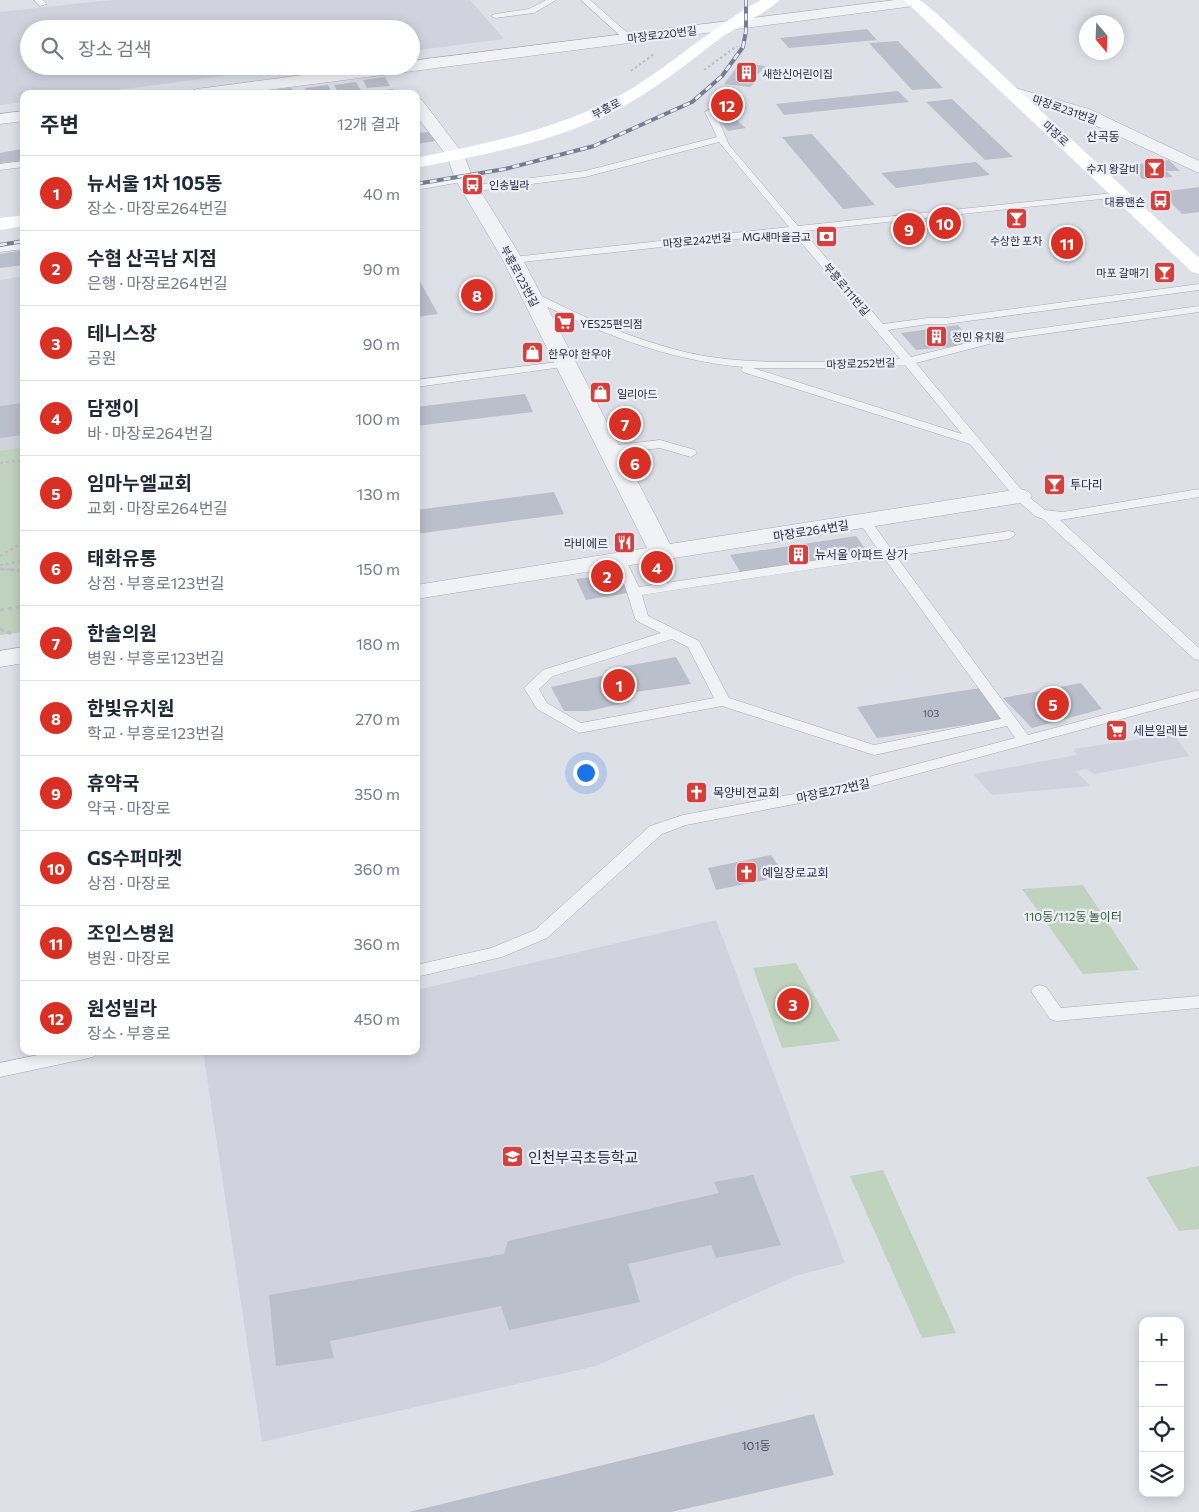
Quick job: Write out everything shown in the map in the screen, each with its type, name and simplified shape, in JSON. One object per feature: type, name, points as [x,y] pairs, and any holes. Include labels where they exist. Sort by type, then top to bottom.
[{"type":"main road","name":"부흥로","points":[[420,161],[515,142],[556,130],[596,114],[632,94],[731,25],[756,4],[772,0]]},
{"type":"main road","name":"마장로","points":[[912,1],[1199,268]]},
{"type":"main road","points":[[0,224],[20,221]]},
{"type":"street","name":"마장로220번길","points":[[420,65],[912,1]]},
{"type":"street","name":"마장로220번길","points":[[250,90],[401,83]]},
{"type":"street","name":"마장로231번길","points":[[1012,92],[1083,113],[1199,168]]},
{"type":"street","points":[[420,108],[455,155]]},
{"type":"street","points":[[0,119],[20,116]]},
{"type":"street","name":"부흥로123번길","points":[[455,155],[467,184],[513,260],[662,553]]},
{"type":"street","name":"마장로264번길","points":[[420,591],[1020,496]]},
{"type":"street","points":[[0,659],[17,644]]},
{"type":"lane","points":[[495,16],[531,11],[552,0]]},
{"type":"lane","points":[[585,0],[628,38]]},
{"type":"lane","name":"부흥로111번길","points":[[710,112],[725,146],[1020,496]]},
{"type":"lane","points":[[420,187],[535,182],[604,169],[721,139]]},
{"type":"lane","points":[[0,167],[20,164]]},
{"type":"lane","name":"마장로242번길","points":[[513,260],[1120,194]]},
{"type":"lane","points":[[0,249],[20,246]]},
{"type":"lane","points":[[880,328],[1199,287]]},
{"type":"lane","name":"마장로252번길","points":[[530,294],[603,330],[662,349],[719,361],[762,365],[838,365],[908,361],[943,355],[1001,337],[1199,309]]},
{"type":"lane","points":[[719,361],[972,441]]},
{"type":"lane","points":[[420,383],[566,364]]},
{"type":"lane","points":[[610,450],[660,444],[691,453]]},
{"type":"lane","points":[[1048,516],[1076,515],[1199,493]]},
{"type":"lane","points":[[1020,496],[1029,506],[1048,516],[1199,656]]},
{"type":"lane","points":[[864,521],[1025,741]]},
{"type":"lane","points":[[634,592],[1009,535]]},
{"type":"lane","points":[[619,560],[634,592],[642,618],[694,644],[724,701]]},
{"type":"lane","points":[[673,634],[548,674],[531,688],[542,706],[580,728],[724,701],[874,750],[1011,721]]},
{"type":"lane","name":"마장로272번길","points":[[420,970],[499,952],[522,944],[541,934],[656,830],[683,820],[831,792],[1199,694]]},
{"type":"lane","points":[[1040,991],[1056,1015],[1199,1002]]},
{"type":"lane","points":[[0,1070],[71,1055]]},
{"type":"path","points":[[629,72],[694,30]]},
{"type":"path","points":[[0,463],[20,460]]},
{"type":"path","points":[[0,556],[20,544]]},
{"type":"path","points":[[0,565],[20,562]]},
{"type":"path","points":[[0,570],[20,571]]},
{"type":"path","points":[[0,610],[20,607]]},
{"type":"path","points":[[0,629],[17,644]]},
{"type":"shaded area","points":[[111,0],[470,0],[504,39],[420,50],[420,20],[20,20],[20,75],[230,75],[117,90],[20,90],[20,102],[0,105],[0,12]]},
{"type":"shaded area","points":[[20,277],[20,449],[0,452],[0,280]]},
{"type":"shaded area","points":[[1174,734],[1189,756],[1094,774],[1086,769],[1076,771],[1090,786],[992,795],[973,774],[1077,755],[1073,749]]},
{"type":"shaded area","name":"인천부곡초등학교","points":[[716,920],[845,1263],[795,1276],[596,1366],[262,1442],[204,1055],[420,1055],[420,989]]},
{"type":"green space","points":[[20,448],[20,632],[0,635],[0,451]]},
{"type":"green space","name":"110동/112동 놀이터","points":[[1083,885],[1139,970],[1083,974],[1022,889]]},
{"type":"green space","points":[[796,963],[840,1041],[782,1048],[753,968]]},
{"type":"green space","points":[[1199,1166],[1199,1229],[1179,1231],[1146,1177]]},
{"type":"green space","points":[[883,1170],[956,1333],[922,1338],[850,1176]]},
{"type":"building","points":[[867,29],[877,40],[789,48],[780,38]]},
{"type":"building","points":[[898,41],[943,88],[912,90],[869,43]]},
{"type":"building","name":"새한신어린이집","points":[[740,63],[766,66],[752,80],[756,81],[750,87],[724,84]]},
{"type":"building","points":[[385,77],[390,86],[367,88],[363,80]]},
{"type":"building","points":[[356,82],[361,90],[337,90],[334,85]]},
{"type":"building","points":[[328,85],[331,90],[306,90],[305,88]]},
{"type":"building","points":[[291,88],[293,90],[273,90]]},
{"type":"building","points":[[898,91],[909,102],[784,115],[776,104]]},
{"type":"building","points":[[952,99],[1013,157],[985,160],[926,102]]},
{"type":"building","points":[[743,101],[746,109],[711,110],[708,102]]},
{"type":"building","points":[[730,114],[746,128],[728,131],[715,116]]},
{"type":"building","points":[[429,132],[436,141],[420,143],[420,133]]},
{"type":"building","points":[[812,134],[875,205],[843,209],[782,137]]},
{"type":"building","points":[[20,149],[20,160],[0,163],[0,153]]},
{"type":"building","name":"수지 왕갈비","points":[[1169,160],[1180,171],[1166,171],[1173,177],[1142,179],[1132,165]]},
{"type":"building","points":[[976,162],[990,175],[896,188],[881,173]]},
{"type":"building","points":[[1199,187],[1199,212],[1182,214],[1161,192]]},
{"type":"building","points":[[20,251],[20,266],[0,268],[0,254]]},
{"type":"building","points":[[420,281],[438,314],[420,316]]},
{"type":"building","name":"정민 유치원","points":[[958,325],[971,340],[957,346],[916,350],[901,333]]},
{"type":"building","points":[[525,394],[533,412],[420,426],[420,407]]},
{"type":"building","points":[[20,404],[20,436],[0,438],[0,406]]},
{"type":"building","points":[[554,492],[564,514],[420,533],[420,509]]},
{"type":"building","name":"뉴서울 아파트 상가","points":[[856,536],[868,553],[741,573],[730,555]]},
{"type":"building","points":[[619,574],[628,593],[586,600],[576,579]]},
{"type":"building","points":[[676,657],[691,684],[628,693],[629,702],[589,711],[564,711],[551,687],[610,674],[610,669]]},
{"type":"building","points":[[1081,683],[1102,709],[1032,728],[1003,698]]},
{"type":"building","points":[[980,688],[1007,719],[877,738],[857,707]]},
{"type":"building","name":"예일장로교회","points":[[771,855],[785,876],[716,890],[708,868]]},
{"type":"building","points":[[753,1175],[781,1245],[716,1258],[711,1245],[628,1264],[640,1302],[509,1330],[501,1306],[330,1341],[334,1358],[276,1366],[269,1295],[504,1254],[508,1241],[719,1193],[714,1182]]},
{"type":"building","points":[[814,1414],[834,1475],[671,1512],[409,1512]]},
{"type":"railway","points":[[420,183],[505,169],[594,146],[692,102],[722,76],[743,47],[746,31],[746,0]]},
{"type":"railway","points":[[0,245],[20,242]]},
{"type":"place","name":"새한신어린이집","points":[[746,73]]},
{"type":"place","name":"원성빌라","points":[[727,105]]},
{"type":"place","name":"수지 왕갈비","points":[[1155,168]]},
{"type":"place","name":"인송빌라","points":[[473,184]]},
{"type":"place","name":"대륭맨숀","points":[[1161,201]]},
{"type":"place","name":"수상한 포차","points":[[1016,219]]},
{"type":"place","name":"GS수퍼마켓","points":[[945,223]]},
{"type":"place","name":"휴약국","points":[[909,229]]},
{"type":"place","name":"MG새마을금고","points":[[827,236]]},
{"type":"place","name":"조인스병원","points":[[1067,243]]},
{"type":"place","name":"마포 갈매기","points":[[1165,272]]},
{"type":"place","name":"한빛유치원","points":[[477,295]]},
{"type":"place","name":"YES25편의점","points":[[564,323]]},
{"type":"place","name":"정민 유치원","points":[[936,336]]},
{"type":"place","name":"한우야 한우야","points":[[532,353]]},
{"type":"place","name":"일리아드","points":[[601,393]]},
{"type":"place","name":"한솔의원","points":[[625,424]]},
{"type":"place","name":"태화유통","points":[[635,463]]},
{"type":"place","name":"투다리","points":[[1054,484]]},
{"type":"place","name":"라비에르","points":[[624,543]]},
{"type":"place","name":"뉴서울 아파트 상가","points":[[799,554]]},
{"type":"place","name":"담쟁이","points":[[657,567]]},
{"type":"place","name":"수협 산곡남 지점","points":[[607,576]]},
{"type":"place","name":"뉴서울 1차 105동","points":[[619,685]]},
{"type":"place","name":"임마누엘교회","points":[[1053,704]]},
{"type":"place","name":"세븐일레븐","points":[[1117,730]]},
{"type":"place","name":"목양비젼교회","points":[[697,792]]},
{"type":"place","name":"예일장로교회","points":[[746,872]]},
{"type":"place","name":"테니스장","points":[[793,1004]]},
{"type":"place","name":"인천부곡초등학교","points":[[512,1157]]},
{"type":"district","name":"산곡동","points":[[1103,136]]}]
